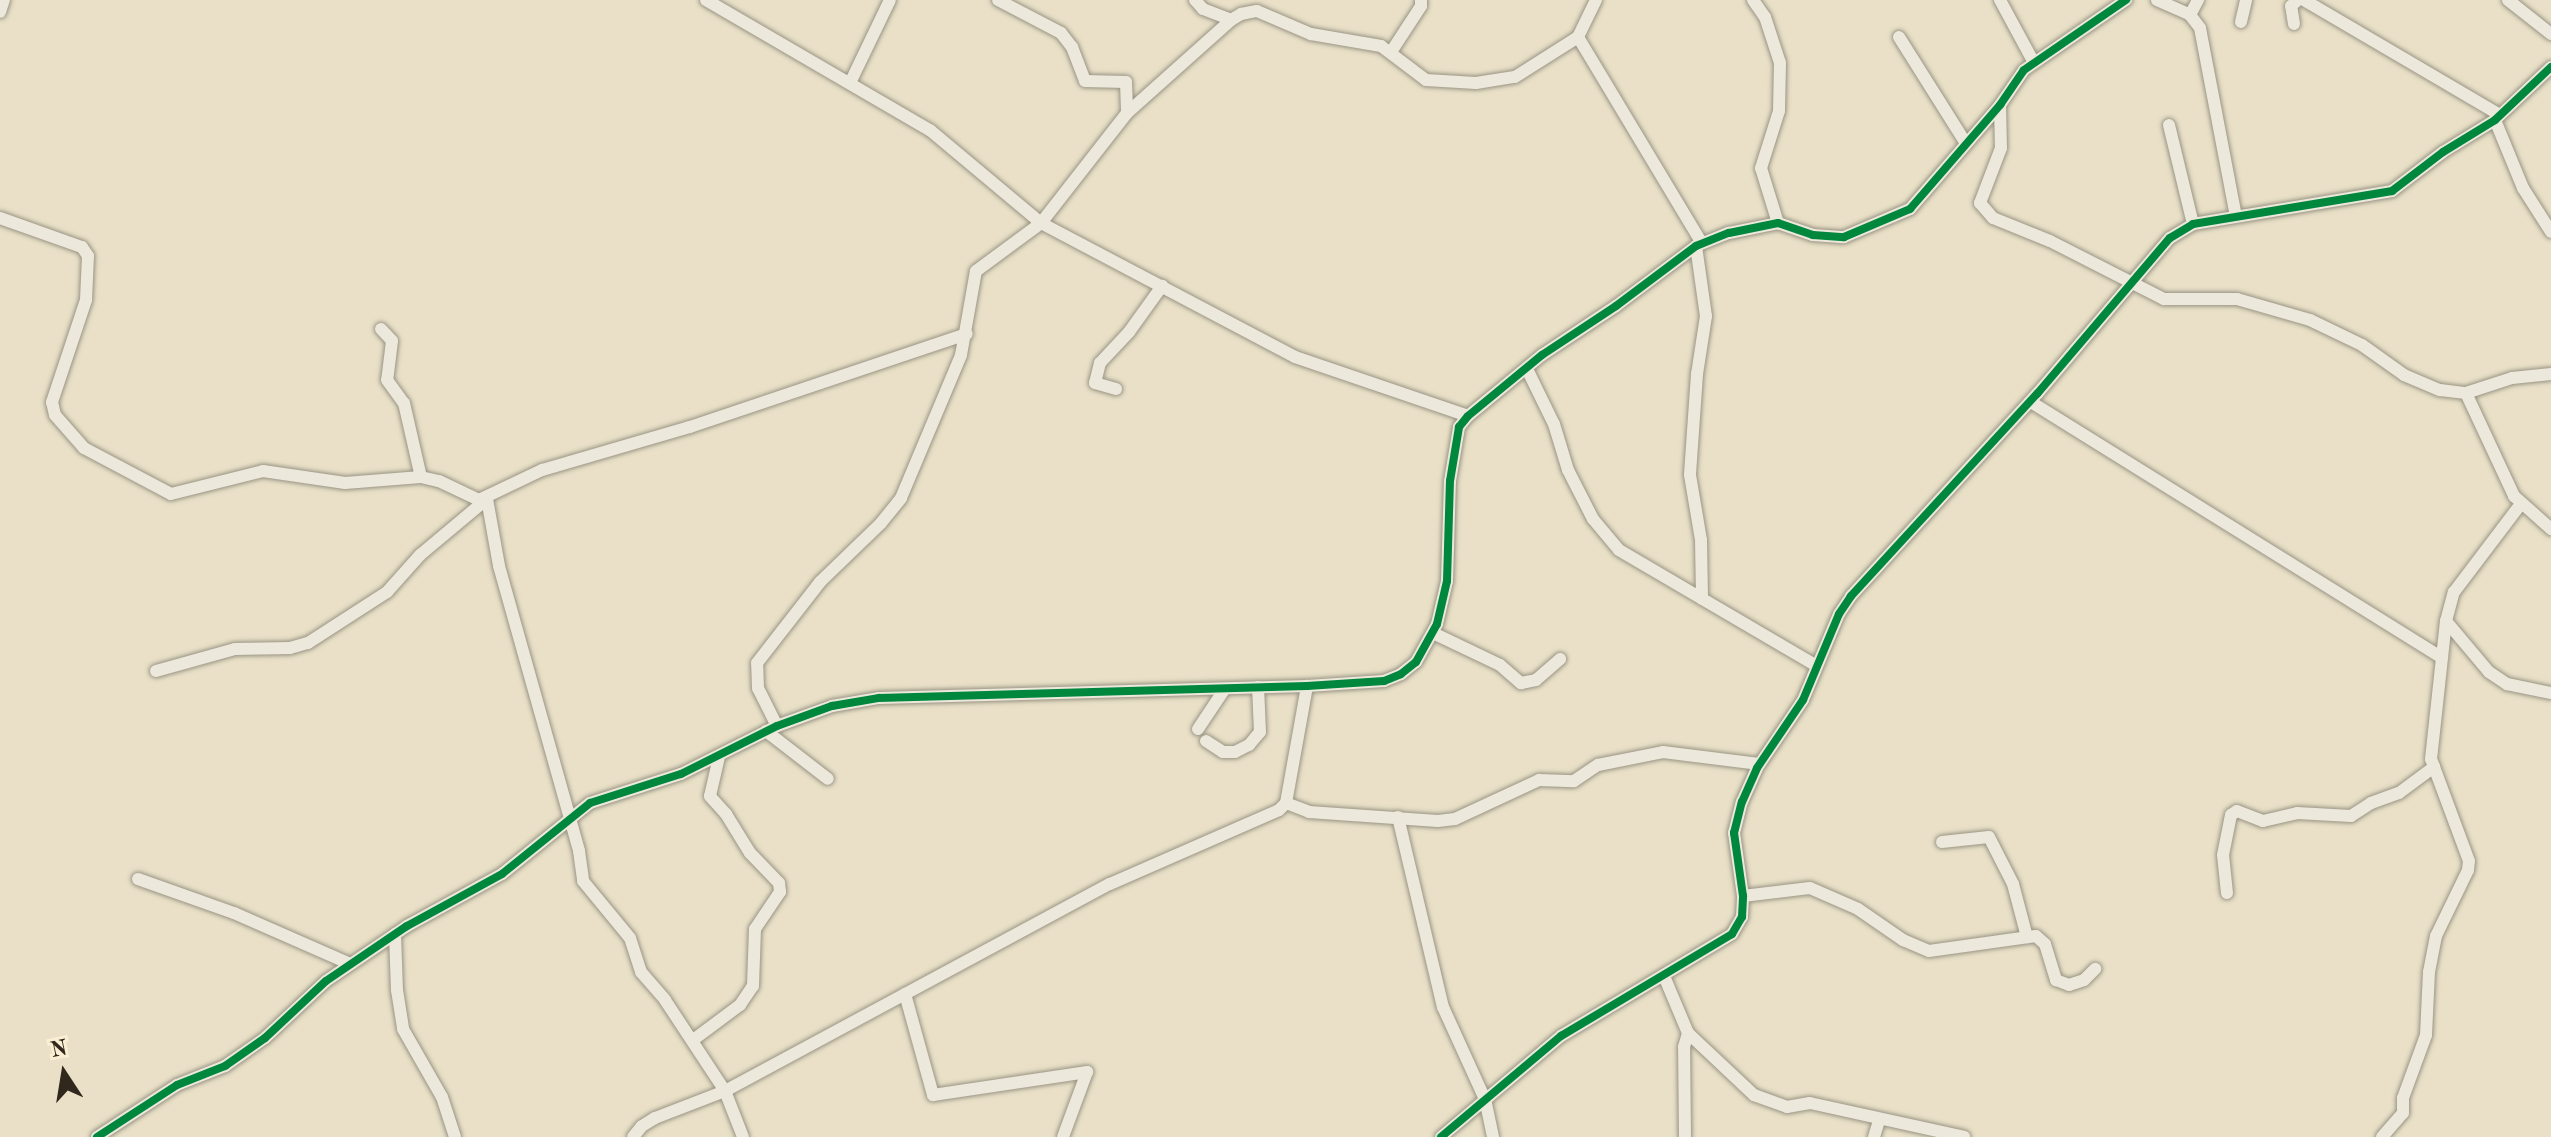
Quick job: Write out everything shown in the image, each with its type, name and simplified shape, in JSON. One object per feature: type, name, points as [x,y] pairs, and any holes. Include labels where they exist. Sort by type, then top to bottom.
[{"type":"street","points":[[0,12],[4,0]]},
{"type":"street","points":[[706,0],[931,131],[1041,223],[1295,357],[1468,416]]},
{"type":"street","points":[[850,83],[890,0]]},
{"type":"street","points":[[998,0],[1061,33],[1072,47],[1085,81],[1126,82],[1127,113]]},
{"type":"street","points":[[1195,0],[1203,9],[1231,20]]},
{"type":"street","points":[[1391,52],[1421,6],[1421,0]]},
{"type":"street","points":[[828,779],[772,729],[758,688],[757,663],[820,582],[881,523],[901,498],[967,334],[976,271],[1041,223],[1127,113],[1250,6],[1311,34],[1371,43],[1391,52],[1426,80],[1484,83],[1515,77],[1578,37],[1596,0]]},
{"type":"street","points":[[1753,0],[1765,17],[1780,63],[1779,111],[1761,168],[1778,223]]},
{"type":"street","points":[[2000,0],[2033,61]]},
{"type":"street","points":[[97,1137],[177,1085],[225,1066],[265,1038],[326,981],[395,934],[491,881],[590,803],[665,780],[719,758],[772,729],[832,706],[879,698],[1224,690],[1392,678],[1416,662],[1433,633],[1447,581],[1447,514],[1455,444],[1459,427],[1468,416],[1527,369],[1699,244],[1729,233],[1778,223],[1829,238],[1871,228],[1910,209],[2000,105],[2033,61],[2126,0]]},
{"type":"street","points":[[2157,0],[2190,15],[2204,42],[2236,216]]},
{"type":"street","points":[[2190,15],[2198,0]]},
{"type":"street","points":[[2241,22],[2246,0]]},
{"type":"street","points":[[2294,24],[2291,6],[2298,0]]},
{"type":"street","points":[[2304,0],[2498,118],[2523,188],[2551,232]]},
{"type":"street","points":[[2508,0],[2551,34]]},
{"type":"street","points":[[1578,37],[1699,244],[1706,316],[1697,374],[1690,475],[1701,540],[1702,599]]},
{"type":"street","points":[[1899,37],[1965,142]]},
{"type":"street","points":[[1441,1137],[1561,1036],[1732,934],[1742,917],[1743,896],[1734,833],[1759,764],[1803,700],[1839,614],[1851,596],[2031,402],[2132,285],[2159,248],[2193,224],[2392,191],[2443,152],[2498,118],[2551,67]]},
{"type":"street","points":[[2000,105],[2002,137],[1981,196],[1983,209],[1993,218],[2050,241],[2132,285],[2174,302],[2237,299],[2294,314],[2362,345],[2411,379],[2440,390],[2466,393],[2512,378],[2551,374]]},
{"type":"street","points":[[2169,125],[2193,224]]},
{"type":"street","points":[[0,218],[86,250],[86,300],[52,402],[55,415],[84,448],[171,494],[254,471],[345,483],[421,477],[439,481],[473,499],[487,499]]},
{"type":"street","points":[[1116,389],[1095,383],[1100,363],[1129,332],[1162,286]]},
{"type":"street","points":[[381,329],[392,341],[387,380],[404,403],[421,477]]},
{"type":"street","points":[[156,671],[235,649],[290,648],[308,643],[387,592],[420,555],[487,499],[542,470],[690,427],[967,334]]},
{"type":"street","points":[[1527,369],[1554,424],[1568,470],[1593,519],[1619,550],[1817,666]]},
{"type":"street","points":[[2466,393],[2520,505],[2551,529]]},
{"type":"street","points":[[2031,402],[2442,658]]},
{"type":"street","points":[[487,499],[499,566],[569,819],[583,881],[630,938],[641,972],[693,1040],[725,1091],[743,1137]]},
{"type":"street","points":[[2382,1137],[2404,1111],[2403,1098],[2426,1035],[2429,972],[2436,936],[2468,870],[2469,861],[2434,767],[2446,621],[2454,592],[2520,505]]},
{"type":"street","points":[[2446,621],[2489,672],[2507,684],[2551,693]]},
{"type":"street","points":[[1433,633],[1500,665],[1521,683],[1536,680],[1560,659]]},
{"type":"street","points":[[633,1137],[642,1126],[655,1118],[725,1091],[1110,884],[1279,810],[1286,803],[1307,686]]},
{"type":"street","points":[[1206,741],[1223,752],[1235,752],[1249,745],[1260,732],[1258,687]]},
{"type":"street","points":[[1198,729],[1224,690]]},
{"type":"street","points":[[1286,803],[1309,812],[1455,819],[1539,780],[1574,781],[1598,765],[1663,752],[1759,764]]},
{"type":"street","points":[[693,1040],[740,1005],[753,986],[755,929],[780,892],[779,883],[750,853],[726,814],[710,796],[719,758]]},
{"type":"street","points":[[2227,893],[2223,855],[2231,815],[2237,811],[2263,821],[2297,813],[2351,816],[2399,793],[2434,767]]},
{"type":"street","points":[[1398,817],[1443,1007],[1485,1099],[1493,1137]]},
{"type":"street","points":[[1942,842],[1989,837],[2013,884],[2027,937]]},
{"type":"street","points":[[138,879],[234,913],[350,964]]},
{"type":"street","points":[[1743,896],[1810,888],[1858,909],[1903,940],[1929,951],[2041,937],[2050,967],[2062,984],[2084,980],[2095,969]]},
{"type":"street","points":[[395,934],[397,990],[403,1029],[442,1097],[455,1137]]},
{"type":"street","points":[[1664,976],[1688,1033],[1754,1095],[1787,1107],[1810,1103],[1879,1121],[1964,1137]]},
{"type":"street","points":[[905,994],[933,1095],[1087,1072],[1063,1137]]},
{"type":"street","points":[[1685,1137],[1684,1047],[1688,1033]]},
{"type":"street","points":[[1874,1137],[1879,1121]]},
{"type":"cycle path","points":[[97,1137],[177,1085],[225,1066],[265,1038],[326,981],[407,926],[502,874],[590,803],[681,774],[777,726],[832,706],[879,698],[1307,686],[1384,681],[1401,674],[1416,662],[1437,624],[1447,581],[1450,481],[1459,427],[1468,416],[1542,355],[1616,306],[1696,246],[1729,233],[1778,223],[1813,235],[1844,237],[1910,209],[2000,105],[2024,70],[2126,0]]},
{"type":"cycle path","points":[[1441,1137],[1561,1036],[1732,934],[1742,917],[1743,896],[1734,833],[1742,802],[1757,768],[1803,700],[1839,614],[1851,596],[2037,394],[2170,238],[2193,224],[2392,191],[2443,152],[2495,120],[2551,67]]}]
